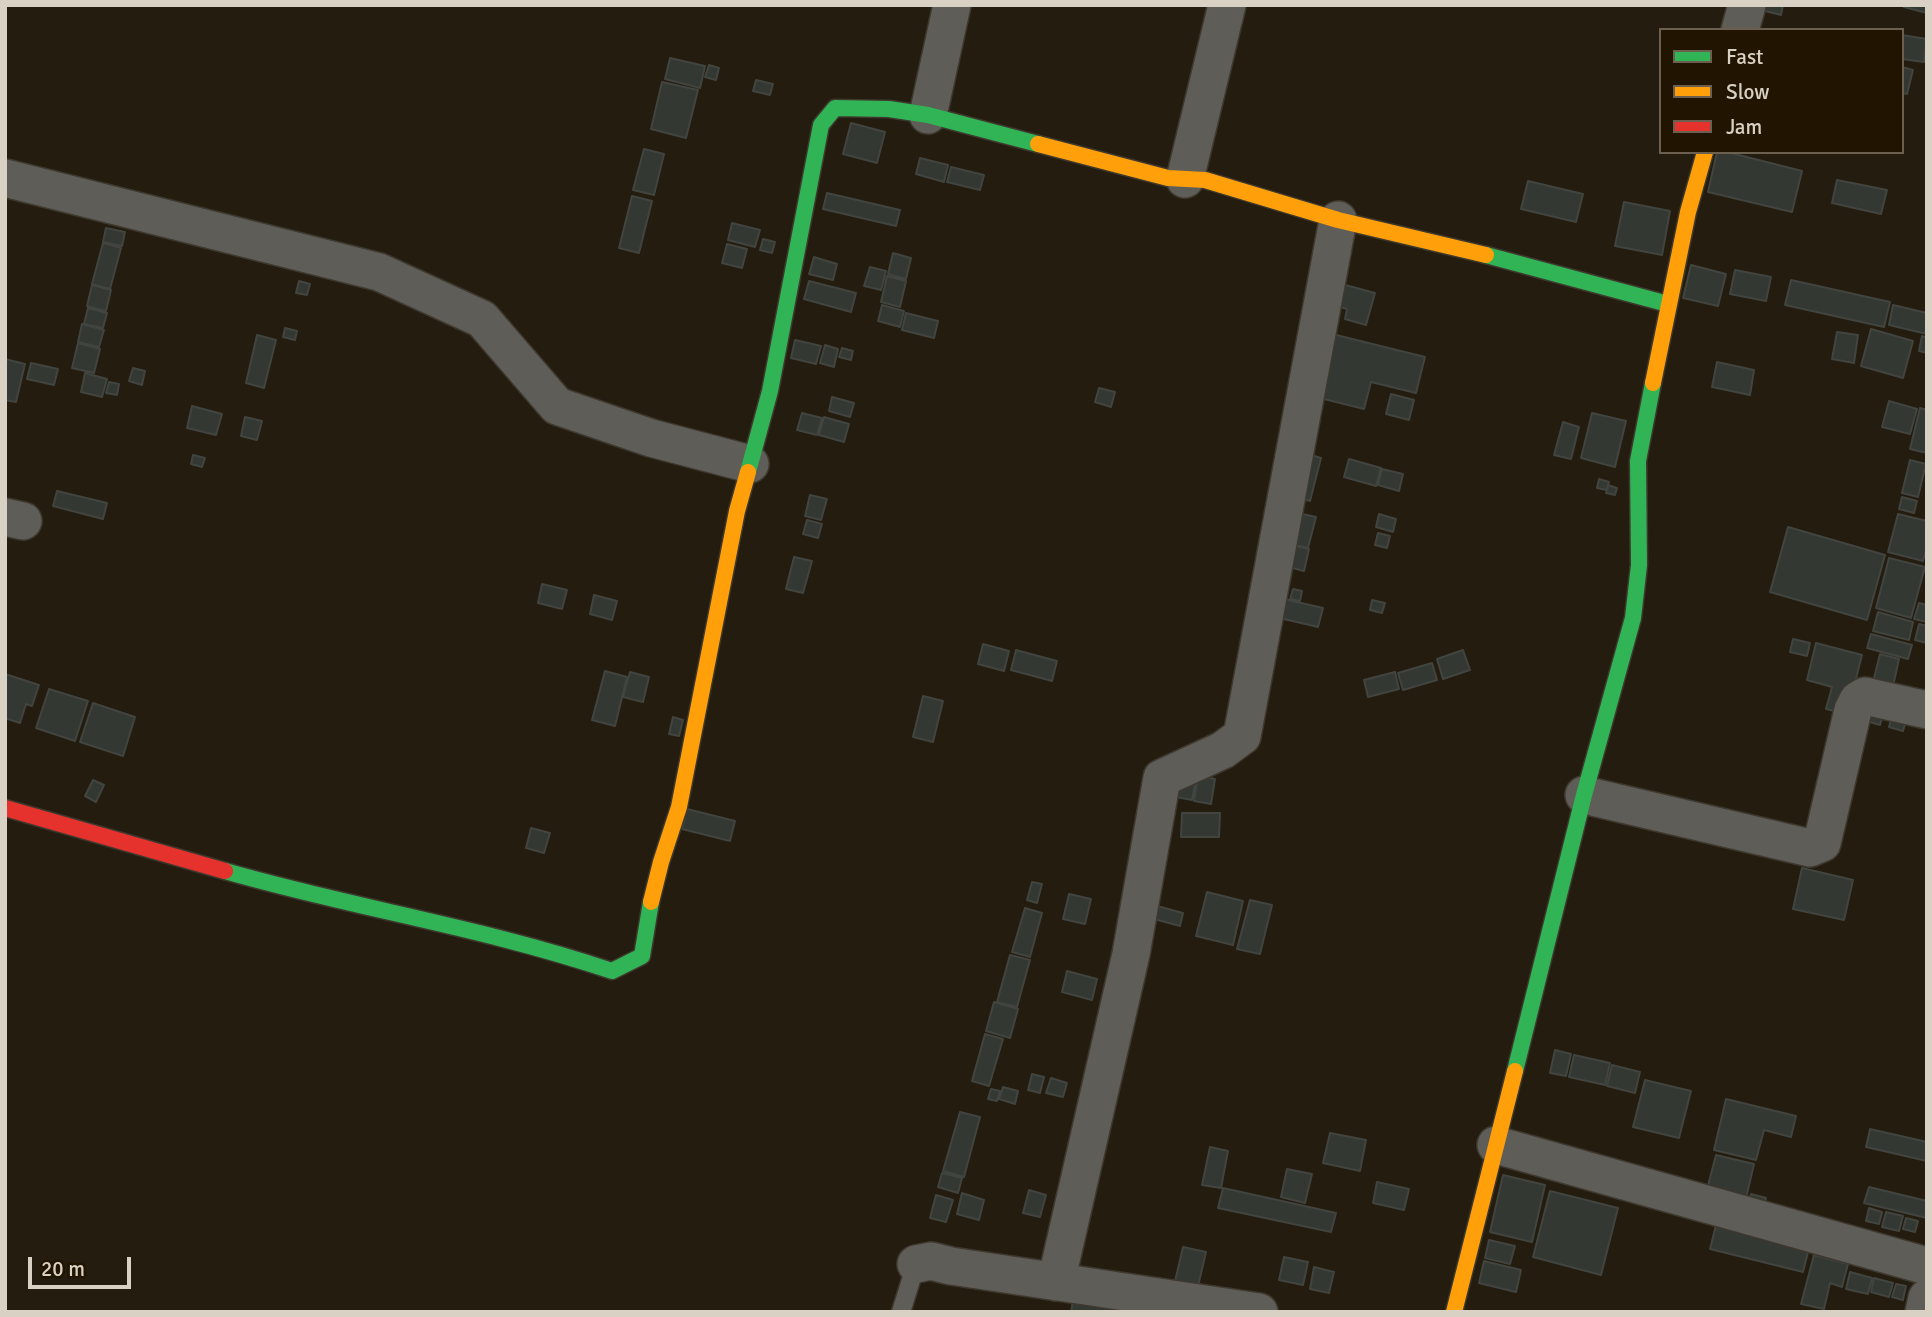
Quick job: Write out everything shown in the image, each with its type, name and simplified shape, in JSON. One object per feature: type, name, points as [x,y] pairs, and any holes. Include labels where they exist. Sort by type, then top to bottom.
[{"type":"street","points":[[928,115],[952,5]]},
{"type":"street","points":[[1185,179],[1227,5]]},
{"type":"street","points":[[1741,28],[1747,5]]},
{"type":"street","points":[[5,808],[277,886],[552,951],[612,971],[642,956],[645,926],[665,842],[679,807],[737,511],[772,379],[821,125],[835,108],[889,109],[928,115],[1168,178],[1205,180],[1338,220],[1468,250],[1668,304]]},
{"type":"street","points":[[1454,1312],[1584,795],[1633,618],[1639,565],[1638,461],[1668,304],[1688,212],[1704,154]]},
{"type":"street","points":[[5,178],[379,272],[482,319],[557,406],[651,438],[750,464]]},
{"type":"street","points":[[1056,1282],[1131,954],[1161,778],[1223,750],[1242,736],[1338,220]]},
{"type":"street","points":[[1584,795],[1810,848],[1822,843],[1847,735],[1858,700],[1865,696],[1927,709]]},
{"type":"street","points":[[1496,1145],[1927,1266]]},
{"type":"street","points":[[916,1264],[931,1261],[1259,1312]]},
{"type":"street","points":[[1924,1312],[1927,1298]]},
{"type":"lane","points":[[901,1312],[916,1264]]},
{"type":"building","points":[[1762,5],[1783,5],[1781,15],[1761,10]]},
{"type":"building","points":[[1927,5],[1927,13],[1904,7]]},
{"type":"building","points":[[1904,35],[1927,39],[1924,62],[1904,59]]},
{"type":"building","points":[[670,58],[705,66],[700,88],[665,79]]},
{"type":"building","points":[[709,65],[719,68],[716,80],[705,77]]},
{"type":"building","points":[[1904,68],[1913,70],[1907,94],[1904,93]]},
{"type":"building","points":[[756,80],[773,84],[770,95],[753,91]]},
{"type":"building","points":[[662,82],[698,90],[686,138],[651,129]]},
{"type":"building","points":[[851,123],[885,132],[877,163],[843,154]]},
{"type":"building","points":[[644,149],[664,154],[654,195],[633,190]]},
{"type":"building","points":[[1717,154],[1735,154],[1802,171],[1792,212],[1708,192]]},
{"type":"building","points":[[920,158],[948,165],[944,182],[916,174]]},
{"type":"building","points":[[951,167],[984,175],[980,190],[947,182]]},
{"type":"building","points":[[1837,180],[1887,190],[1881,214],[1832,203]]},
{"type":"building","points":[[1528,181],[1583,194],[1576,222],[1521,209]]},
{"type":"building","points":[[827,193],[900,210],[896,226],[823,209]]},
{"type":"building","points":[[632,196],[652,201],[639,253],[619,248]]},
{"type":"building","points":[[1624,202],[1670,211],[1662,255],[1615,246]]},
{"type":"building","points":[[732,223],[760,230],[755,247],[728,240]]},
{"type":"building","points":[[106,228],[125,232],[122,246],[103,242]]},
{"type":"building","points":[[763,239],[775,242],[772,253],[760,250]]},
{"type":"building","points":[[103,243],[121,248],[110,289],[92,284]]},
{"type":"building","points":[[727,244],[747,249],[742,268],[722,263]]},
{"type":"building","points":[[893,253],[911,258],[906,279],[888,274]]},
{"type":"building","points":[[814,257],[837,264],[833,280],[809,274]]},
{"type":"building","points":[[1691,265],[1726,274],[1718,306],[1683,298]]},
{"type":"building","points":[[870,267],[886,271],[881,290],[864,286]]},
{"type":"building","points":[[1735,270],[1771,277],[1766,301],[1730,294]]},
{"type":"building","points":[[887,276],[906,281],[900,307],[881,302]]},
{"type":"building","points":[[1791,280],[1890,302],[1884,327],[1785,305]]},
{"type":"building","points":[[299,281],[310,284],[307,295],[296,293]]},
{"type":"building","points":[[809,281],[856,293],[851,312],[804,299]]},
{"type":"building","points":[[1338,283],[1375,293],[1366,325],[1345,319],[1347,309],[1333,305]]},
{"type":"building","points":[[92,285],[111,290],[106,311],[87,306]]},
{"type":"building","points":[[882,305],[904,311],[900,327],[878,321]]},
{"type":"building","points":[[1893,305],[1927,313],[1927,334],[1889,325]]},
{"type":"building","points":[[88,308],[107,313],[103,328],[84,324]]},
{"type":"building","points":[[906,313],[938,321],[934,338],[902,330]]},
{"type":"building","points":[[82,324],[104,330],[99,347],[78,342]]},
{"type":"building","points":[[285,328],[297,331],[295,340],[283,337]]},
{"type":"building","points":[[1871,329],[1913,341],[1903,378],[1861,366]]},
{"type":"building","points":[[1837,332],[1858,335],[1854,363],[1832,359]]},
{"type":"building","points":[[1328,333],[1425,357],[1416,393],[1371,382],[1364,409],[1312,396]]},
{"type":"building","points":[[257,335],[276,340],[264,388],[246,383]]},
{"type":"building","points":[[1922,336],[1927,338],[1927,353],[1919,351]]},
{"type":"building","points":[[795,340],[821,346],[816,364],[791,358]]},
{"type":"building","points":[[78,343],[100,349],[94,373],[72,368]]},
{"type":"building","points":[[825,345],[838,349],[834,367],[820,363]]},
{"type":"building","points":[[842,348],[853,351],[851,360],[839,357]]},
{"type":"building","points":[[5,359],[25,364],[16,402],[5,400]]},
{"type":"building","points":[[1717,362],[1754,370],[1750,395],[1712,387]]},
{"type":"building","points":[[31,363],[58,369],[54,385],[27,379]]},
{"type":"building","points":[[133,368],[145,371],[142,385],[129,381]]},
{"type":"building","points":[[85,373],[107,379],[102,397],[81,392]]},
{"type":"building","points":[[109,382],[119,384],[117,395],[106,393]]},
{"type":"building","points":[[1099,388],[1115,392],[1111,407],[1095,402]]},
{"type":"building","points":[[1391,394],[1414,400],[1409,420],[1386,414]]},
{"type":"building","points":[[832,397],[854,403],[850,417],[829,411]]},
{"type":"building","points":[[1889,401],[1917,409],[1910,434],[1882,427]]},
{"type":"building","points":[[192,406],[222,414],[216,435],[187,428]]},
{"type":"building","points":[[1920,408],[1927,410],[1927,453],[1910,449]]},
{"type":"building","points":[[802,413],[822,418],[817,435],[797,430]]},
{"type":"building","points":[[1592,413],[1626,421],[1615,467],[1581,458]]},
{"type":"building","points":[[245,417],[262,421],[257,440],[241,436]]},
{"type":"building","points":[[824,417],[849,424],[844,442],[819,435]]},
{"type":"building","points":[[1563,422],[1579,427],[1571,459],[1554,455]]},
{"type":"building","points":[[1304,453],[1321,458],[1310,501],[1293,496]]},
{"type":"building","points":[[193,455],[205,458],[202,467],[191,464]]},
{"type":"building","points":[[1349,459],[1381,468],[1376,486],[1344,477]]},
{"type":"building","points":[[1910,460],[1926,464],[1918,497],[1902,493]]},
{"type":"building","points":[[1382,469],[1403,474],[1399,491],[1378,485]]},
{"type":"building","points":[[1599,479],[1609,482],[1607,490],[1597,488]]},
{"type":"building","points":[[1608,485],[1617,488],[1615,495],[1606,493]]},
{"type":"building","points":[[57,491],[107,503],[103,519],[53,506]]},
{"type":"building","points":[[810,495],[827,499],[821,520],[805,516]]},
{"type":"building","points":[[1902,497],[1917,501],[1914,513],[1899,509]]},
{"type":"building","points":[[1293,512],[1316,517],[1308,548],[1286,543]]},
{"type":"building","points":[[1379,514],[1396,519],[1393,532],[1376,527]]},
{"type":"building","points":[[1898,514],[1927,521],[1927,546],[1923,561],[1888,552]]},
{"type":"building","points":[[807,520],[822,524],[818,538],[803,534]]},
{"type":"building","points":[[1788,527],[1885,555],[1867,620],[1770,592]]},
{"type":"building","points":[[1378,533],[1390,536],[1387,548],[1375,545]]},
{"type":"building","points":[[1286,544],[1309,549],[1304,571],[1281,565]]},
{"type":"building","points":[[794,557],[812,561],[803,593],[786,589]]},
{"type":"building","points":[[1889,558],[1925,567],[1911,618],[1876,608]]},
{"type":"building","points":[[542,584],[567,590],[562,609],[538,603]]},
{"type":"building","points":[[1293,589],[1302,591],[1300,601],[1290,599]]},
{"type":"building","points":[[594,595],[617,601],[612,620],[590,614]]},
{"type":"building","points":[[1275,597],[1323,608],[1318,627],[1271,616]]},
{"type":"building","points":[[1372,600],[1385,603],[1382,613],[1370,610]]},
{"type":"building","points":[[1919,603],[1927,605],[1927,622],[1914,619]]},
{"type":"building","points":[[1878,612],[1913,622],[1909,640],[1873,631]]},
{"type":"building","points":[[1919,624],[1927,626],[1927,643],[1915,640]]},
{"type":"building","points":[[1871,634],[1912,645],[1908,659],[1867,648]]},
{"type":"building","points":[[1793,639],[1810,643],[1807,656],[1790,652]]},
{"type":"building","points":[[1816,643],[1862,655],[1847,714],[1826,709],[1832,687],[1807,680]]},
{"type":"building","points":[[983,644],[1009,651],[1004,671],[978,664]]},
{"type":"building","points":[[1016,650],[1057,661],[1052,681],[1011,670]]},
{"type":"building","points":[[1463,650],[1470,670],[1443,679],[1437,659]]},
{"type":"building","points":[[1880,654],[1899,659],[1892,691],[1872,686]]},
{"type":"building","points":[[1432,663],[1437,680],[1403,690],[1398,673]]},
{"type":"building","points":[[605,671],[627,677],[615,726],[592,720]]},
{"type":"building","points":[[630,672],[649,677],[643,702],[623,697]]},
{"type":"building","points":[[1395,672],[1399,689],[1368,697],[1364,680]]},
{"type":"building","points":[[5,674],[39,685],[32,706],[26,704],[20,723],[5,718]]},
{"type":"building","points":[[49,689],[88,701],[75,741],[36,728]]},
{"type":"building","points":[[923,696],[943,701],[933,742],[913,737]]},
{"type":"building","points":[[93,703],[135,717],[123,756],[80,742]]},
{"type":"building","points":[[1870,707],[1884,710],[1880,725],[1866,721]]},
{"type":"building","points":[[1893,713],[1907,717],[1903,731],[1889,727]]},
{"type":"building","points":[[673,717],[683,720],[679,736],[669,734]]},
{"type":"building","points":[[1198,776],[1215,779],[1211,804],[1194,801]]},
{"type":"building","points":[[93,780],[104,785],[96,802],[85,796]]},
{"type":"building","points":[[1178,781],[1195,784],[1192,800],[1176,797]]},
{"type":"building","points":[[687,809],[735,821],[730,841],[682,829]]},
{"type":"building","points":[[1182,813],[1220,813],[1219,837],[1181,837]]},
{"type":"building","points":[[531,828],[550,833],[544,853],[526,848]]},
{"type":"building","points":[[1802,868],[1853,880],[1844,920],[1793,909]]},
{"type":"building","points":[[1032,882],[1042,884],[1037,903],[1027,900]]},
{"type":"building","points":[[1207,892],[1243,901],[1233,945],[1196,936]]},
{"type":"building","points":[[1069,894],[1091,899],[1085,924],[1063,919]]},
{"type":"building","points":[[1250,900],[1272,905],[1260,954],[1237,949]]},
{"type":"building","points":[[1157,906],[1183,913],[1180,926],[1154,919]]},
{"type":"building","points":[[1025,908],[1042,913],[1030,957],[1012,952]]},
{"type":"building","points":[[1010,955],[1030,960],[1017,1007],[997,1002]]},
{"type":"building","points":[[1067,971],[1097,979],[1092,1000],[1062,992]]},
{"type":"building","points":[[994,1002],[1018,1009],[1010,1038],[986,1031]]},
{"type":"building","points":[[985,1034],[1003,1039],[989,1086],[972,1081]]},
{"type":"building","points":[[1555,1050],[1571,1054],[1566,1076],[1550,1073]]},
{"type":"building","points":[[1574,1055],[1610,1063],[1605,1085],[1569,1077]]},
{"type":"building","points":[[1612,1065],[1640,1072],[1635,1093],[1607,1086]]},
{"type":"building","points":[[1032,1074],[1044,1077],[1040,1093],[1028,1090]]},
{"type":"building","points":[[1051,1078],[1067,1083],[1063,1097],[1046,1093]]},
{"type":"building","points":[[1645,1080],[1691,1091],[1679,1138],[1633,1127]]},
{"type":"building","points":[[1003,1087],[1018,1091],[1015,1104],[999,1099]]},
{"type":"building","points":[[991,1089],[1000,1091],[997,1101],[988,1099]]},
{"type":"building","points":[[1726,1099],[1796,1116],[1791,1137],[1764,1130],[1756,1160],[1714,1150]]},
{"type":"building","points":[[960,1112],[980,1117],[964,1177],[943,1171]]},
{"type":"building","points":[[1870,1129],[1927,1142],[1927,1161],[1866,1147]]},
{"type":"building","points":[[1330,1133],[1366,1140],[1360,1171],[1323,1163]]},
{"type":"building","points":[[1210,1147],[1228,1151],[1221,1188],[1202,1185]]},
{"type":"building","points":[[1716,1155],[1754,1164],[1744,1207],[1705,1197]]},
{"type":"building","points":[[1287,1169],[1312,1174],[1305,1203],[1281,1197]]},
{"type":"building","points":[[942,1173],[962,1178],[958,1193],[938,1187]]},
{"type":"building","points":[[1503,1175],[1545,1185],[1532,1242],[1490,1232]]},
{"type":"building","points":[[1377,1182],[1409,1189],[1404,1210],[1373,1203]]},
{"type":"building","points":[[1869,1187],[1927,1201],[1927,1218],[1864,1203]]},
{"type":"building","points":[[1223,1188],[1336,1213],[1331,1232],[1218,1208]]},
{"type":"building","points":[[1029,1190],[1046,1195],[1040,1217],[1023,1213]]},
{"type":"building","points":[[1550,1191],[1618,1208],[1601,1275],[1533,1257]]},
{"type":"building","points":[[962,1193],[984,1200],[979,1220],[957,1214]]},
{"type":"building","points":[[1751,1194],[1766,1198],[1762,1214],[1747,1210]]},
{"type":"building","points":[[936,1195],[953,1200],[946,1222],[930,1218]]},
{"type":"building","points":[[1869,1208],[1882,1212],[1879,1224],[1866,1221]]},
{"type":"building","points":[[1886,1212],[1903,1216],[1899,1231],[1882,1227]]},
{"type":"building","points":[[1906,1218],[1918,1221],[1915,1232],[1903,1229]]},
{"type":"building","points":[[1716,1225],[1809,1248],[1803,1272],[1710,1249]]},
{"type":"building","points":[[1489,1240],[1515,1246],[1510,1264],[1485,1258]]},
{"type":"building","points":[[1183,1247],[1206,1252],[1196,1295],[1173,1290]]},
{"type":"building","points":[[1814,1255],[1848,1264],[1842,1287],[1830,1283],[1824,1309],[1801,1304]]},
{"type":"building","points":[[1284,1257],[1308,1262],[1303,1285],[1279,1280]]},
{"type":"building","points":[[1484,1261],[1521,1270],[1516,1292],[1479,1283]]},
{"type":"building","points":[[1314,1267],[1334,1272],[1329,1293],[1310,1289]]},
{"type":"building","points":[[1850,1272],[1872,1278],[1868,1294],[1846,1289]]},
{"type":"building","points":[[1874,1278],[1893,1283],[1889,1297],[1871,1292]]},
{"type":"building","points":[[1896,1284],[1906,1286],[1903,1300],[1892,1297]]},
{"type":"building","points":[[1074,1295],[1128,1305],[1127,1312],[1071,1312]]},
{"type":"traffic: fast","points":[[748,472],[770,391],[821,125],[835,108],[889,109],[928,115],[1038,144]]},
{"type":"traffic: fast","points":[[1486,255],[1668,304]]},
{"type":"traffic: fast","points":[[1515,1071],[1584,795],[1633,618],[1639,565],[1638,461],[1653,383]]},
{"type":"traffic: fast","points":[[225,871],[516,942],[612,971],[642,956],[651,902]]},
{"type":"traffic: slow","points":[[1038,144],[1168,178],[1205,180],[1338,220],[1486,255]]},
{"type":"traffic: slow","points":[[1653,383],[1688,212],[1704,154]]},
{"type":"traffic: slow","points":[[651,902],[679,807],[737,511],[748,472]]},
{"type":"traffic: slow","points":[[1454,1312],[1515,1071]]},
{"type":"traffic: jam","points":[[5,808],[225,871]]}]
